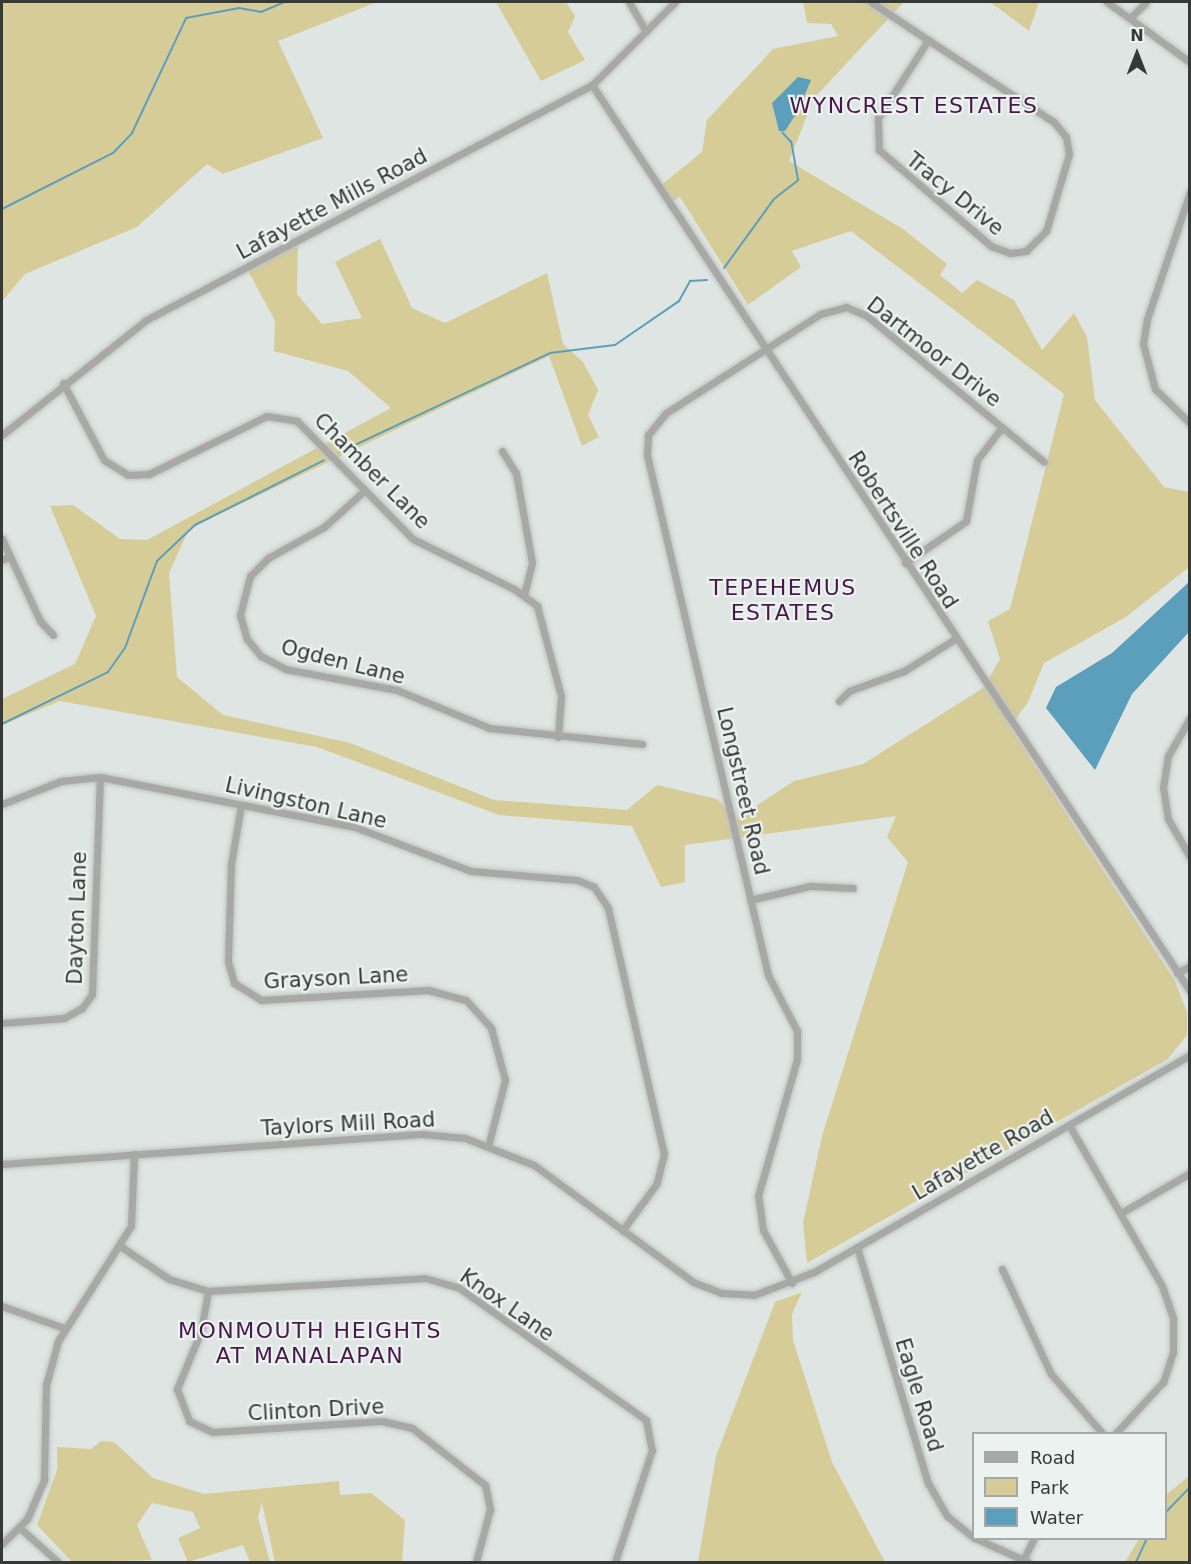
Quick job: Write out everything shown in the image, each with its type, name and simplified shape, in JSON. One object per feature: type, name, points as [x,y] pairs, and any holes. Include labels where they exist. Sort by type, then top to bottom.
[{"type":"street","points":[[629,2],[646,31]]},
{"type":"street","name":"Lafayette Mills Road","points":[[2,435],[63,383],[146,320],[592,85],[675,2]]},
{"type":"street","name":"Tracy Drive","points":[[871,2],[1054,122],[1066,137],[1069,154],[1047,231],[1026,251],[1010,254],[992,246],[879,150],[878,118],[928,40]]},
{"type":"street","points":[[1107,2],[1131,17],[1190,62]]},
{"type":"street","points":[[1131,17],[1146,2]]},
{"type":"street","name":"Robertsville Road","points":[[592,85],[765,351],[1189,990]]},
{"type":"street","points":[[1190,192],[1187,209],[1147,319],[1143,344],[1155,389],[1190,423]]},
{"type":"street","name":"Dartmoor Drive","points":[[765,351],[826,311],[851,308],[1044,462]]},
{"type":"street","name":"Longstreet Road","points":[[765,351],[660,417],[646,448],[768,975],[798,1039],[758,1196],[763,1230],[792,1283]]},
{"type":"street","name":"Chamber Lane","points":[[63,383],[104,460],[123,474],[149,474],[261,418],[280,415],[303,424],[364,491],[429,550],[524,594],[545,623],[561,696],[558,737]]},
{"type":"street","points":[[905,563],[966,521],[977,460],[1002,427]]},
{"type":"street","points":[[502,451],[516,473],[532,563],[524,594]]},
{"type":"street","name":"Ogden Lane","points":[[364,491],[324,528],[254,570],[242,593],[240,615],[253,647],[285,669],[372,682],[489,728],[642,744]]},
{"type":"street","points":[[2,539],[40,621],[53,635]]},
{"type":"street","points":[[2,560],[10,556]]},
{"type":"street","points":[[839,701],[849,691],[904,671],[955,639]]},
{"type":"street","points":[[1190,718],[1168,756],[1163,787],[1168,819],[1190,857]]},
{"type":"street","name":"Livingston Lane","points":[[2,804],[51,784],[100,777],[372,831],[471,871],[582,881],[601,895],[664,1154],[657,1183],[622,1231]]},
{"type":"street","name":"Dayton Lane","points":[[2,1023],[64,1018],[82,1008],[92,994],[100,777]]},
{"type":"street","name":"Grayson Lane","points":[[241,805],[231,864],[228,962],[234,983],[261,1000],[428,990],[465,1000],[491,1028],[505,1080],[504,1100],[489,1143]]},
{"type":"street","points":[[750,900],[810,886],[853,888]]},
{"type":"street","points":[[1177,973],[1190,966]]},
{"type":"street","name":"Lafayette Road","points":[[792,1283],[1190,1055]]},
{"type":"street","points":[[1069,1125],[1162,1286],[1175,1334],[1160,1388],[1117,1432]]},
{"type":"street","name":"Taylors Mill Road","points":[[2,1164],[421,1134],[489,1143],[534,1165],[622,1231],[711,1290],[753,1295],[792,1283]]},
{"type":"street","points":[[2,1545],[20,1528],[44,1480],[46,1385],[64,1328],[120,1246],[135,1208],[134,1154]]},
{"type":"street","points":[[1120,1213],[1190,1173]]},
{"type":"street","name":"Knox Lane","points":[[120,1246],[169,1279],[208,1290],[424,1278],[459,1288],[646,1420],[652,1449],[615,1563]]},
{"type":"street","name":"Eagle Road","points":[[857,1247],[928,1483],[947,1516],[972,1536]]},
{"type":"street","points":[[1002,1269],[1051,1374],[1101,1432]]},
{"type":"street","name":"Clinton Drive","points":[[208,1290],[201,1331],[177,1389],[189,1421],[213,1432],[382,1421],[412,1428],[485,1485],[490,1506],[476,1563]]},
{"type":"street","points":[[2,1306],[64,1328]]},
{"type":"street","points":[[20,1528],[58,1563]]},
{"type":"street","name":"Eagle Road","points":[[979,1540],[1026,1561]]},
{"type":"street","points":[[1026,1561],[1034,1540]]},
{"type":"green space","points":[[2,2],[377,2],[278,41],[323,138],[223,174],[207,164],[137,227],[25,274],[2,301]]},
{"type":"green space","points":[[496,2],[566,2],[575,16],[568,32],[585,60],[541,81]]},
{"type":"green space","points":[[803,2],[904,2],[814,98],[789,161],[903,229],[947,264],[940,275],[962,293],[977,280],[1014,300],[1042,350],[1074,313],[1087,337],[1095,400],[1164,487],[1189,492],[1189,567],[1126,617],[1044,663],[1028,702],[1010,727],[1175,981],[1187,1012],[1187,1035],[1168,1059],[807,1263],[803,1223],[822,1136],[908,862],[887,837],[896,816],[685,845],[685,882],[661,887],[632,826],[499,815],[317,747],[60,701],[2,725],[2,699],[75,664],[96,616],[50,506],[73,505],[120,539],[147,540],[391,408],[348,371],[274,351],[275,321],[245,265],[298,241],[297,294],[322,324],[362,318],[335,262],[380,239],[412,308],[445,323],[547,273],[563,344],[583,362],[598,390],[588,415],[599,437],[582,446],[549,356],[189,529],[169,573],[177,677],[223,715],[350,743],[494,800],[627,810],[657,785],[717,799],[736,819],[794,781],[863,764],[983,688],[1000,659],[988,621],[1010,609],[1064,394],[851,231],[792,251],[801,267],[748,305],[680,197],[671,202],[660,186],[702,152],[707,120],[773,49],[838,36],[831,24],[807,23]]},
{"type":"green space","points":[[990,2],[1039,2],[1029,31]]},
{"type":"green space","points":[[802,1292],[792,1314],[793,1340],[832,1462],[885,1562],[698,1562],[716,1456],[775,1302]]},
{"type":"green space","points":[[101,1441],[114,1442],[153,1478],[204,1494],[339,1481],[340,1495],[371,1493],[405,1520],[402,1562],[275,1562],[262,1503],[258,1517],[270,1562],[250,1562],[243,1545],[188,1562],[178,1538],[200,1528],[193,1512],[152,1503],[137,1525],[152,1560],[72,1562],[37,1525],[57,1470],[57,1447],[91,1449]]},
{"type":"green space","points":[[1189,1476],[1189,1562],[1125,1562],[1138,1540],[1167,1540],[1167,1494]]},
{"type":"water","points":[[798,77],[811,80],[798,111],[785,131],[779,131],[772,103]]},
{"type":"water","points":[[1189,582],[1189,632],[1132,694],[1095,770],[1046,708],[1056,687],[1112,653]]},
{"type":"waterway","points":[[2,209],[113,153],[132,133],[186,18],[239,8],[261,12],[285,2]]},
{"type":"waterway","points":[[724,268],[774,199],[798,180],[791,142],[782,132]]},
{"type":"waterway","points":[[340,452],[550,353],[615,345],[679,301],[690,281],[707,280]]},
{"type":"waterway","points":[[2,724],[108,672],[125,648],[157,561],[195,525],[324,460]]},
{"type":"waterway","points":[[1167,1511],[1190,1487]]},
{"type":"waterway","points":[[1136,1562],[1146,1540]]},
{"type":"district","name":"WYNCREST ESTATES","points":[[914,106]]},
{"type":"district","name":"TEPEHEMUS ESTATES","points":[[783,600]]},
{"type":"district","name":"MONMOUTH HEIGHTS AT MANALAPAN","points":[[310,1342]]}]
